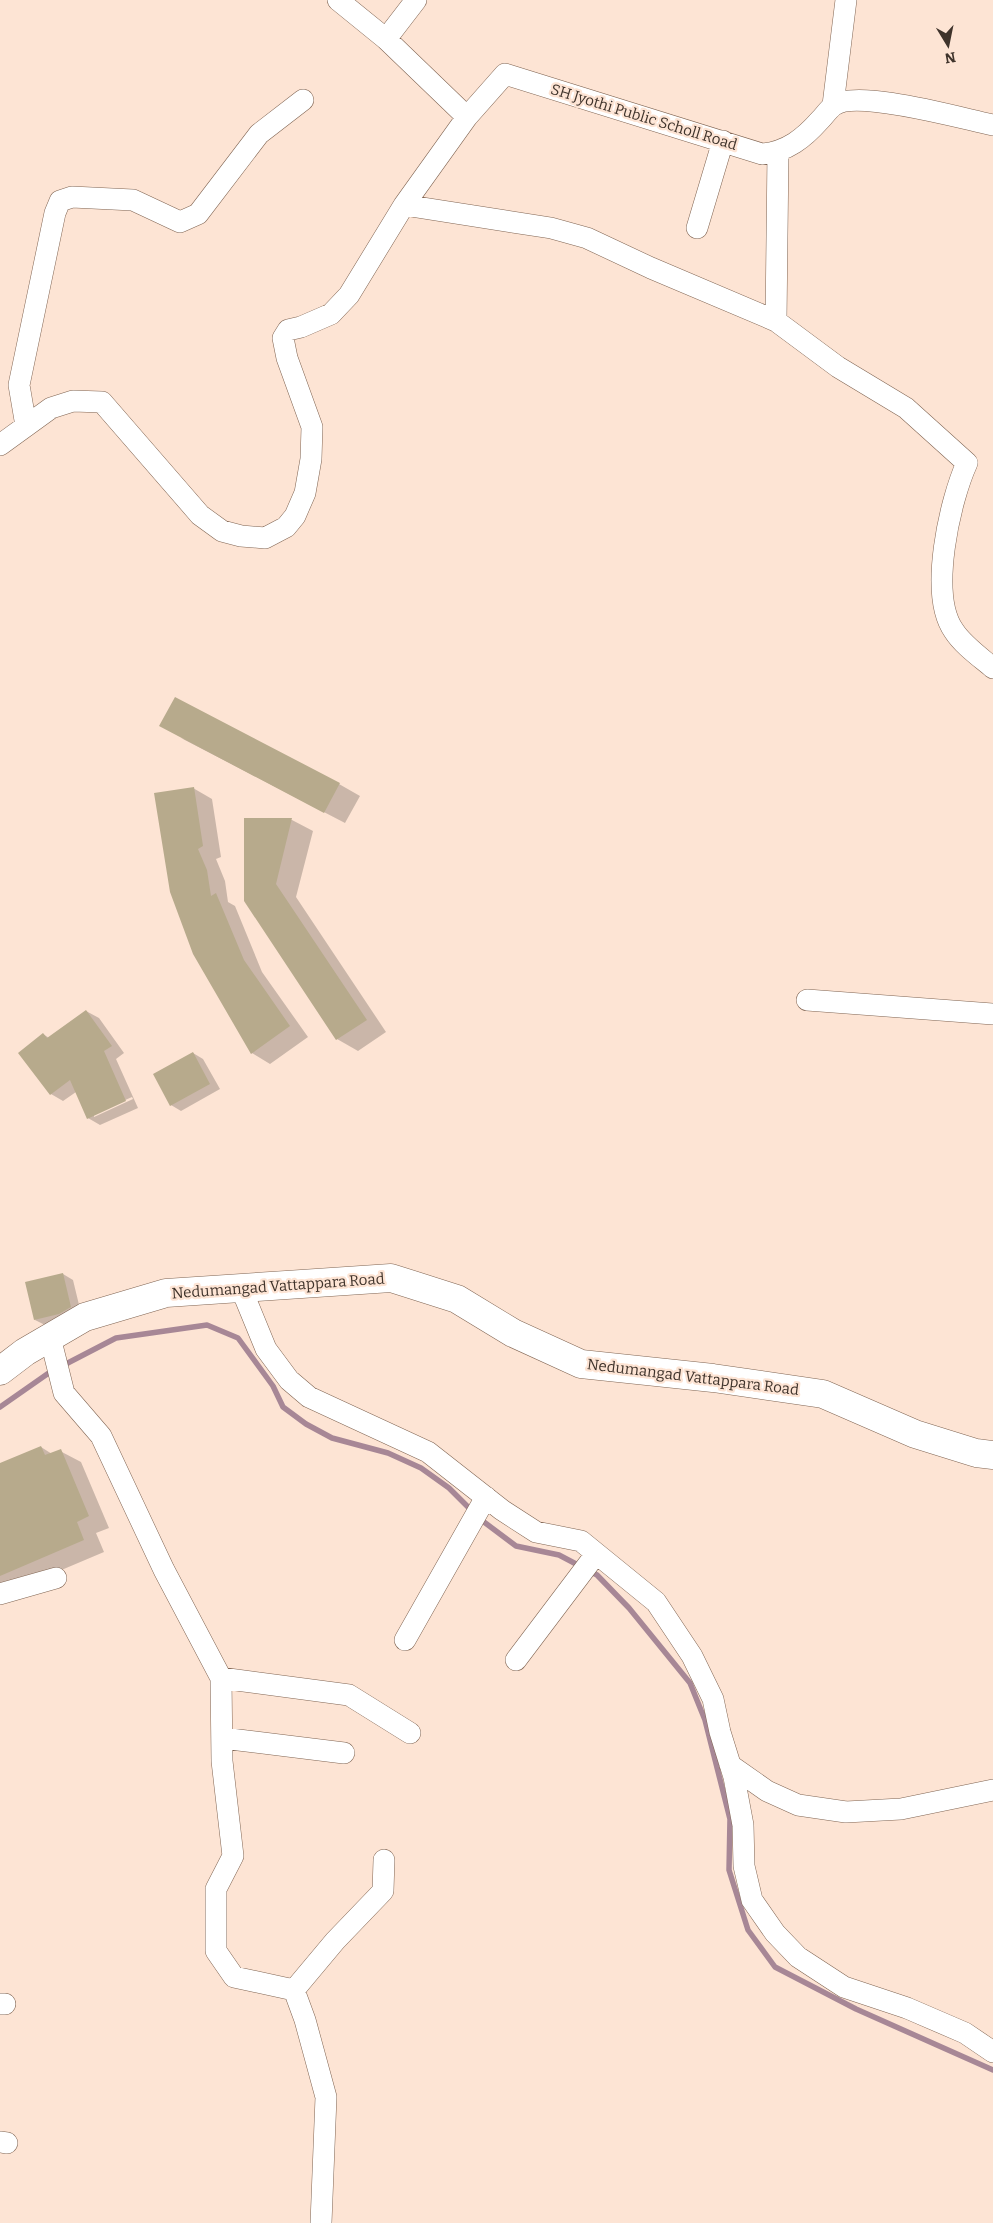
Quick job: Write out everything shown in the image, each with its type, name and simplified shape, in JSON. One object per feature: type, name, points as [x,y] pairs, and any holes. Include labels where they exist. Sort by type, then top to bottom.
[{"type":"main road","name":"Nedumangad Vattappara Road","points":[[0,1371],[25,1352],[85,1317],[166,1293],[391,1278],[457,1299],[513,1333],[581,1364],[713,1378],[823,1394],[915,1434],[976,1453],[993,1455]]},
{"type":"street","points":[[0,445],[51,408],[73,401],[102,402],[200,515],[222,531],[241,536],[265,538],[286,527],[295,516],[305,493],[311,459],[312,427],[287,358],[283,338],[288,330],[301,327],[330,314],[349,295],[404,205],[467,117],[386,39],[338,0]]},
{"type":"street","points":[[386,39],[416,0]]},
{"type":"street","points":[[833,105],[846,0]]},
{"type":"street","name":"SH Jyothi Public Scholl Road","points":[[467,117],[505,74],[762,154],[778,152]]},
{"type":"street","points":[[776,321],[778,152],[801,138],[833,105],[849,99],[871,99],[993,125]]},
{"type":"street","points":[[26,426],[19,385],[55,213],[60,201],[72,197],[133,200],[180,222],[198,214],[259,134],[303,100]]},
{"type":"street","points":[[697,228],[723,141]]},
{"type":"street","points":[[404,205],[551,228],[588,238],[651,268],[776,321],[838,367],[906,408],[967,463],[958,483],[944,546],[942,588],[947,616],[954,631],[993,668]]},
{"type":"street","points":[[807,1000],[993,1014]]},
{"type":"street","points":[[241,1288],[266,1348],[289,1380],[309,1397],[428,1452],[486,1497],[536,1532],[581,1541],[656,1602],[692,1656],[713,1699],[743,1825],[744,1866],[752,1900],[776,1933],[792,1951],[844,1987],[907,2008],[965,2033],[993,2052]]},
{"type":"street","points":[[50,1338],[64,1393],[101,1436],[164,1570],[200,1634],[220,1678],[222,1761],[233,1856],[216,1889],[216,1952],[234,1977],[294,1990]]},
{"type":"street","points":[[404,1640],[486,1497]]},
{"type":"street","points":[[516,1660],[596,1554]]},
{"type":"street","points":[[0,1594],[56,1578]]},
{"type":"street","points":[[220,1678],[349,1695],[410,1733]]},
{"type":"street","points":[[222,1738],[344,1753]]},
{"type":"street","points":[[730,1765],[767,1792],[798,1806],[846,1812],[901,1809],[993,1790]]},
{"type":"street","points":[[294,1990],[335,1941],[383,1891],[384,1860]]},
{"type":"street","points":[[294,1990],[305,2020],[326,2097],[322,2223]]},
{"type":"building","points":[[175,697],[340,783],[324,813],[159,726]]},
{"type":"building","points":[[194,787],[203,846],[198,849],[207,870],[211,896],[216,893],[244,960],[290,1026],[251,1054],[193,954],[170,892],[154,793]]},
{"type":"building","points":[[244,818],[292,818],[276,884],[367,1020],[336,1040],[244,901]]},
{"type":"building","points":[[86,1010],[112,1046],[104,1051],[126,1101],[87,1119],[70,1080],[50,1095],[18,1053],[43,1033],[47,1038]]},
{"type":"building","points":[[193,1052],[210,1084],[170,1106],[153,1074]]},
{"type":"building","points":[[63,1273],[71,1307],[59,1314],[34,1320],[25,1282]]},
{"type":"building","points":[[41,1446],[45,1455],[61,1449],[89,1516],[77,1522],[84,1540],[0,1576],[0,1463]]},
{"type":"waterway","points":[[62,1366],[116,1338],[207,1325],[238,1338],[273,1386],[283,1407],[306,1424],[332,1438],[388,1453],[421,1468],[449,1488],[473,1512]]},
{"type":"waterway","points":[[0,1407],[53,1370]]},
{"type":"waterway","points":[[480,1519],[516,1546],[559,1555],[597,1575],[629,1608],[690,1683],[705,1720],[730,1819],[729,1870],[748,1930],[775,1967],[856,2009],[993,2070]]}]
